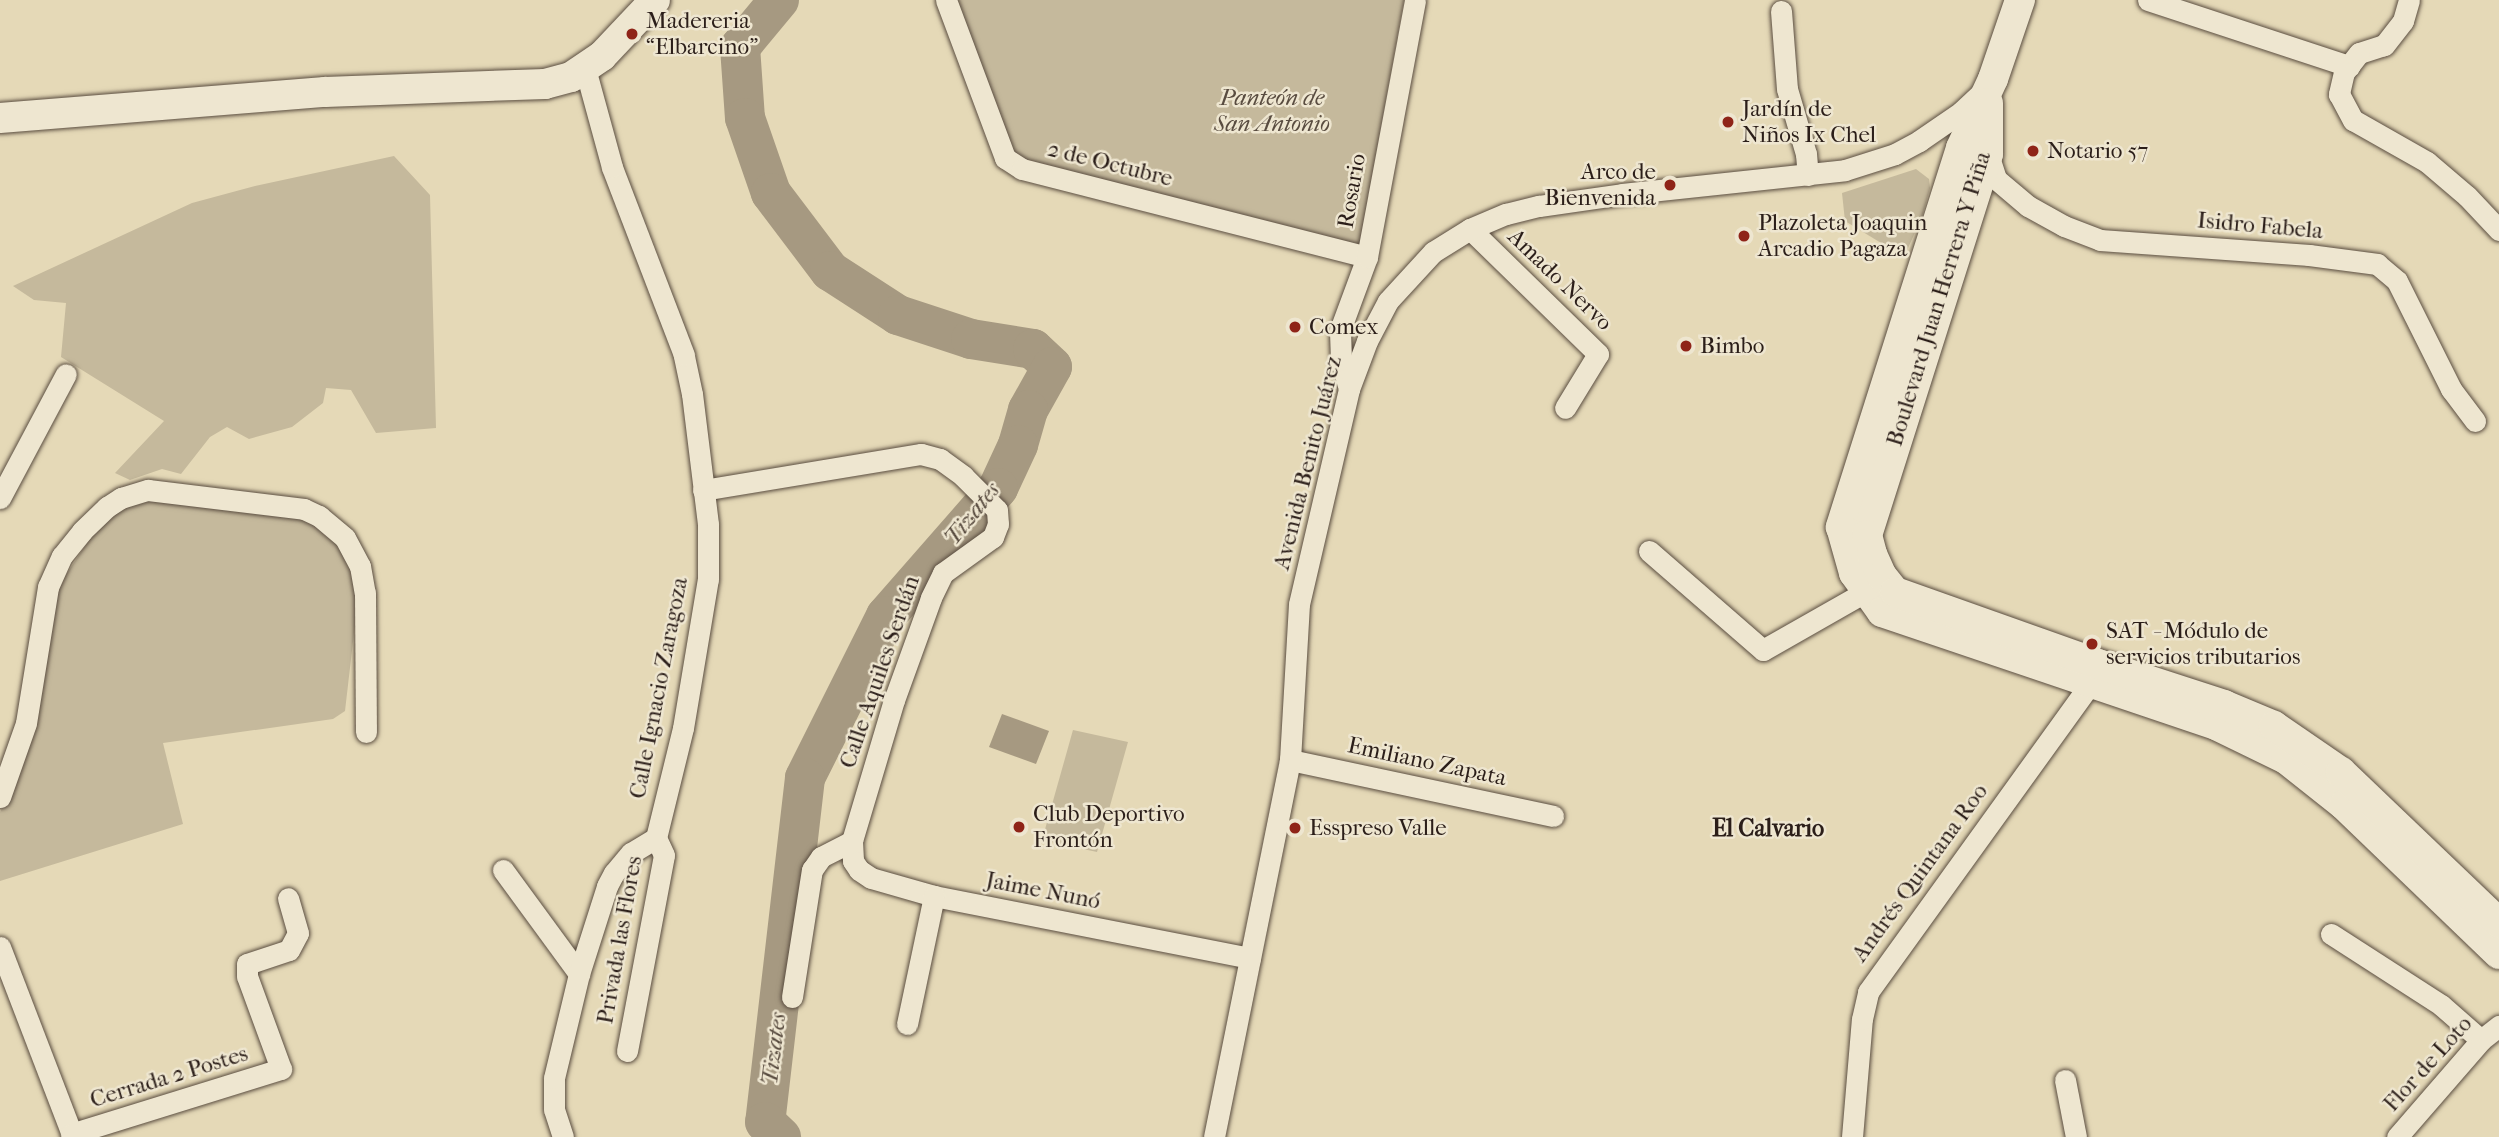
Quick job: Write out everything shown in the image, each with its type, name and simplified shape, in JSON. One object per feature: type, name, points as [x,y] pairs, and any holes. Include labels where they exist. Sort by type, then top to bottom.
[{"type":"main road","points":[[0,118],[325,92],[535,85],[554,82],[585,68],[618,43],[656,0]]},
{"type":"main road","points":[[1993,79],[2020,0]]},
{"type":"main road","name":"Boulevard Juan Herrera Y Piña","points":[[1993,79],[1986,120],[1988,153],[1871,522],[1868,542],[1876,565],[1895,592],[2095,673],[2229,731],[2286,759],[2344,805],[2499,954]]},
{"type":"main road","name":"Boulevard Juan Herrera Y Piña","points":[[1993,79],[1961,148],[1841,527],[1851,566],[1865,592],[1882,612],[2095,673],[2224,705],[2298,740],[2341,772],[2499,923]]},
{"type":"street","name":"2 de Octubre","points":[[946,0],[1005,158],[1022,169],[1367,257]]},
{"type":"street","name":"Rosario","points":[[1349,389],[1341,360],[1340,330],[1367,257],[1415,0]]},
{"type":"street","points":[[2148,0],[2349,66]]},
{"type":"street","points":[[2406,10],[2384,45],[2358,53],[2344,72],[2339,94],[2353,120],[2427,162],[2468,196],[2499,230]]},
{"type":"street","points":[[1782,11],[1787,89],[1806,154],[1808,175]]},
{"type":"street","name":"Calle Ignacio Zaragoza","points":[[585,68],[612,167],[684,355],[692,394],[708,524],[708,579],[683,727],[656,838]]},
{"type":"street","name":"Avenida Benito Juárez","points":[[1214,1137],[1290,760],[1299,604],[1349,389],[1377,320],[1395,292],[1433,253],[1470,229],[1539,206],[1808,175],[1870,163],[1919,142],[1961,112],[1993,79]]},
{"type":"street","name":"Isidro Fabela","points":[[1988,153],[1996,179],[2020,200],[2063,226],[2100,240],[2309,255],[2377,264],[2397,281],[2451,389],[2475,421]]},
{"type":"street","name":"Amado Nervo","points":[[1470,229],[1598,354],[1565,408]]},
{"type":"street","points":[[0,498],[66,374]]},
{"type":"street","name":"Calle Aquiles Serdán","points":[[703,490],[920,454],[940,459],[994,504],[999,517],[993,537],[943,573],[936,585],[894,700],[852,841]]},
{"type":"street","points":[[0,797],[26,723],[48,586],[62,556],[82,531],[107,507],[121,498],[148,490],[304,509],[326,521],[345,538],[360,566],[365,593],[366,732]]},
{"type":"street","points":[[1649,551],[1763,650],[1865,592]]},
{"type":"street","name":"Andrés Quintana Roo","points":[[1852,1137],[1862,1019],[1868,992],[2095,673]]},
{"type":"street","name":"Emiliano Zapata","points":[[1290,760],[1553,816]]},
{"type":"street","points":[[563,1137],[554,1109],[554,1078],[579,974],[607,886],[614,873],[631,853],[656,838]]},
{"type":"street","name":"Privada las Flores","points":[[627,1051],[664,855],[656,838]]},
{"type":"street","points":[[792,997],[812,870],[821,857],[852,841]]},
{"type":"street","name":"Jaime Nunó","points":[[852,841],[853,861],[859,870],[871,878],[934,896],[1250,958]]},
{"type":"street","points":[[503,870],[579,974]]},
{"type":"street","points":[[907,1024],[934,896]]},
{"type":"street","name":"Cerrada 2 Postes","points":[[72,1136],[281,1069],[247,976],[247,964],[289,950],[298,933],[288,898]]},
{"type":"street","points":[[2331,934],[2441,1005],[2481,1040]]},
{"type":"street","points":[[0,947],[72,1136]]},
{"type":"street","name":"Flor de Loto","points":[[2397,1137],[2481,1040],[2499,1026]]},
{"type":"street","points":[[2065,1080],[2076,1137]]},
{"type":"green space","name":"Panteón de San Antonio","points":[[955,0],[1404,0],[1359,248],[1013,156]]},
{"type":"green space","points":[[394,156],[430,195],[436,428],[376,433],[351,390],[326,388],[323,403],[292,427],[249,439],[227,427],[210,437],[181,474],[162,469],[130,480],[115,473],[164,421],[61,357],[66,303],[34,300],[13,286],[192,203],[255,186]]},
{"type":"green space","points":[[1916,169],[1929,179],[1930,188],[1922,217],[1904,257],[1845,221],[1842,193]]},
{"type":"green space","points":[[153,496],[302,514],[339,545],[353,570],[357,607],[345,711],[333,719],[163,743],[183,824],[0,881],[0,812],[6,800],[54,593],[91,537],[112,515],[125,504]]},
{"type":"green space","points":[[1073,730],[1128,742],[1097,852],[1042,840]]},
{"type":"shaded area","points":[[1002,714],[1049,731],[1036,764],[989,747]]},
{"type":"waterway","name":"Tizates","points":[[779,0],[740,47],[745,118],[771,193],[830,271],[898,315],[971,339],[1033,349],[1052,367],[1028,410],[1018,445],[998,488],[886,616],[805,778],[765,1122],[781,1137]]},
{"type":"place","name":"Madereria “Elbarcino”","points":[[632,34]]},
{"type":"place","name":"Jardín de Niños Ix Chel","points":[[1728,122]]},
{"type":"place","name":"Notario 57","points":[[2033,151]]},
{"type":"place","name":"Arco de Bienvenida","points":[[1670,185]]},
{"type":"place","name":"Plazoleta Joaquin Arcadio Pagaza","points":[[1744,236]]},
{"type":"place","name":"Comex","points":[[1295,327]]},
{"type":"place","name":"Bimbo","points":[[1686,346]]},
{"type":"place","name":"SAT - Módulo de servicios tributarios","points":[[2092,644]]},
{"type":"place","name":"Club Deportivo Frontón","points":[[1019,827]]},
{"type":"place","name":"Esspreso Valle","points":[[1295,828]]},
{"type":"district","name":"El Calvario","points":[[1768,829]]}]
